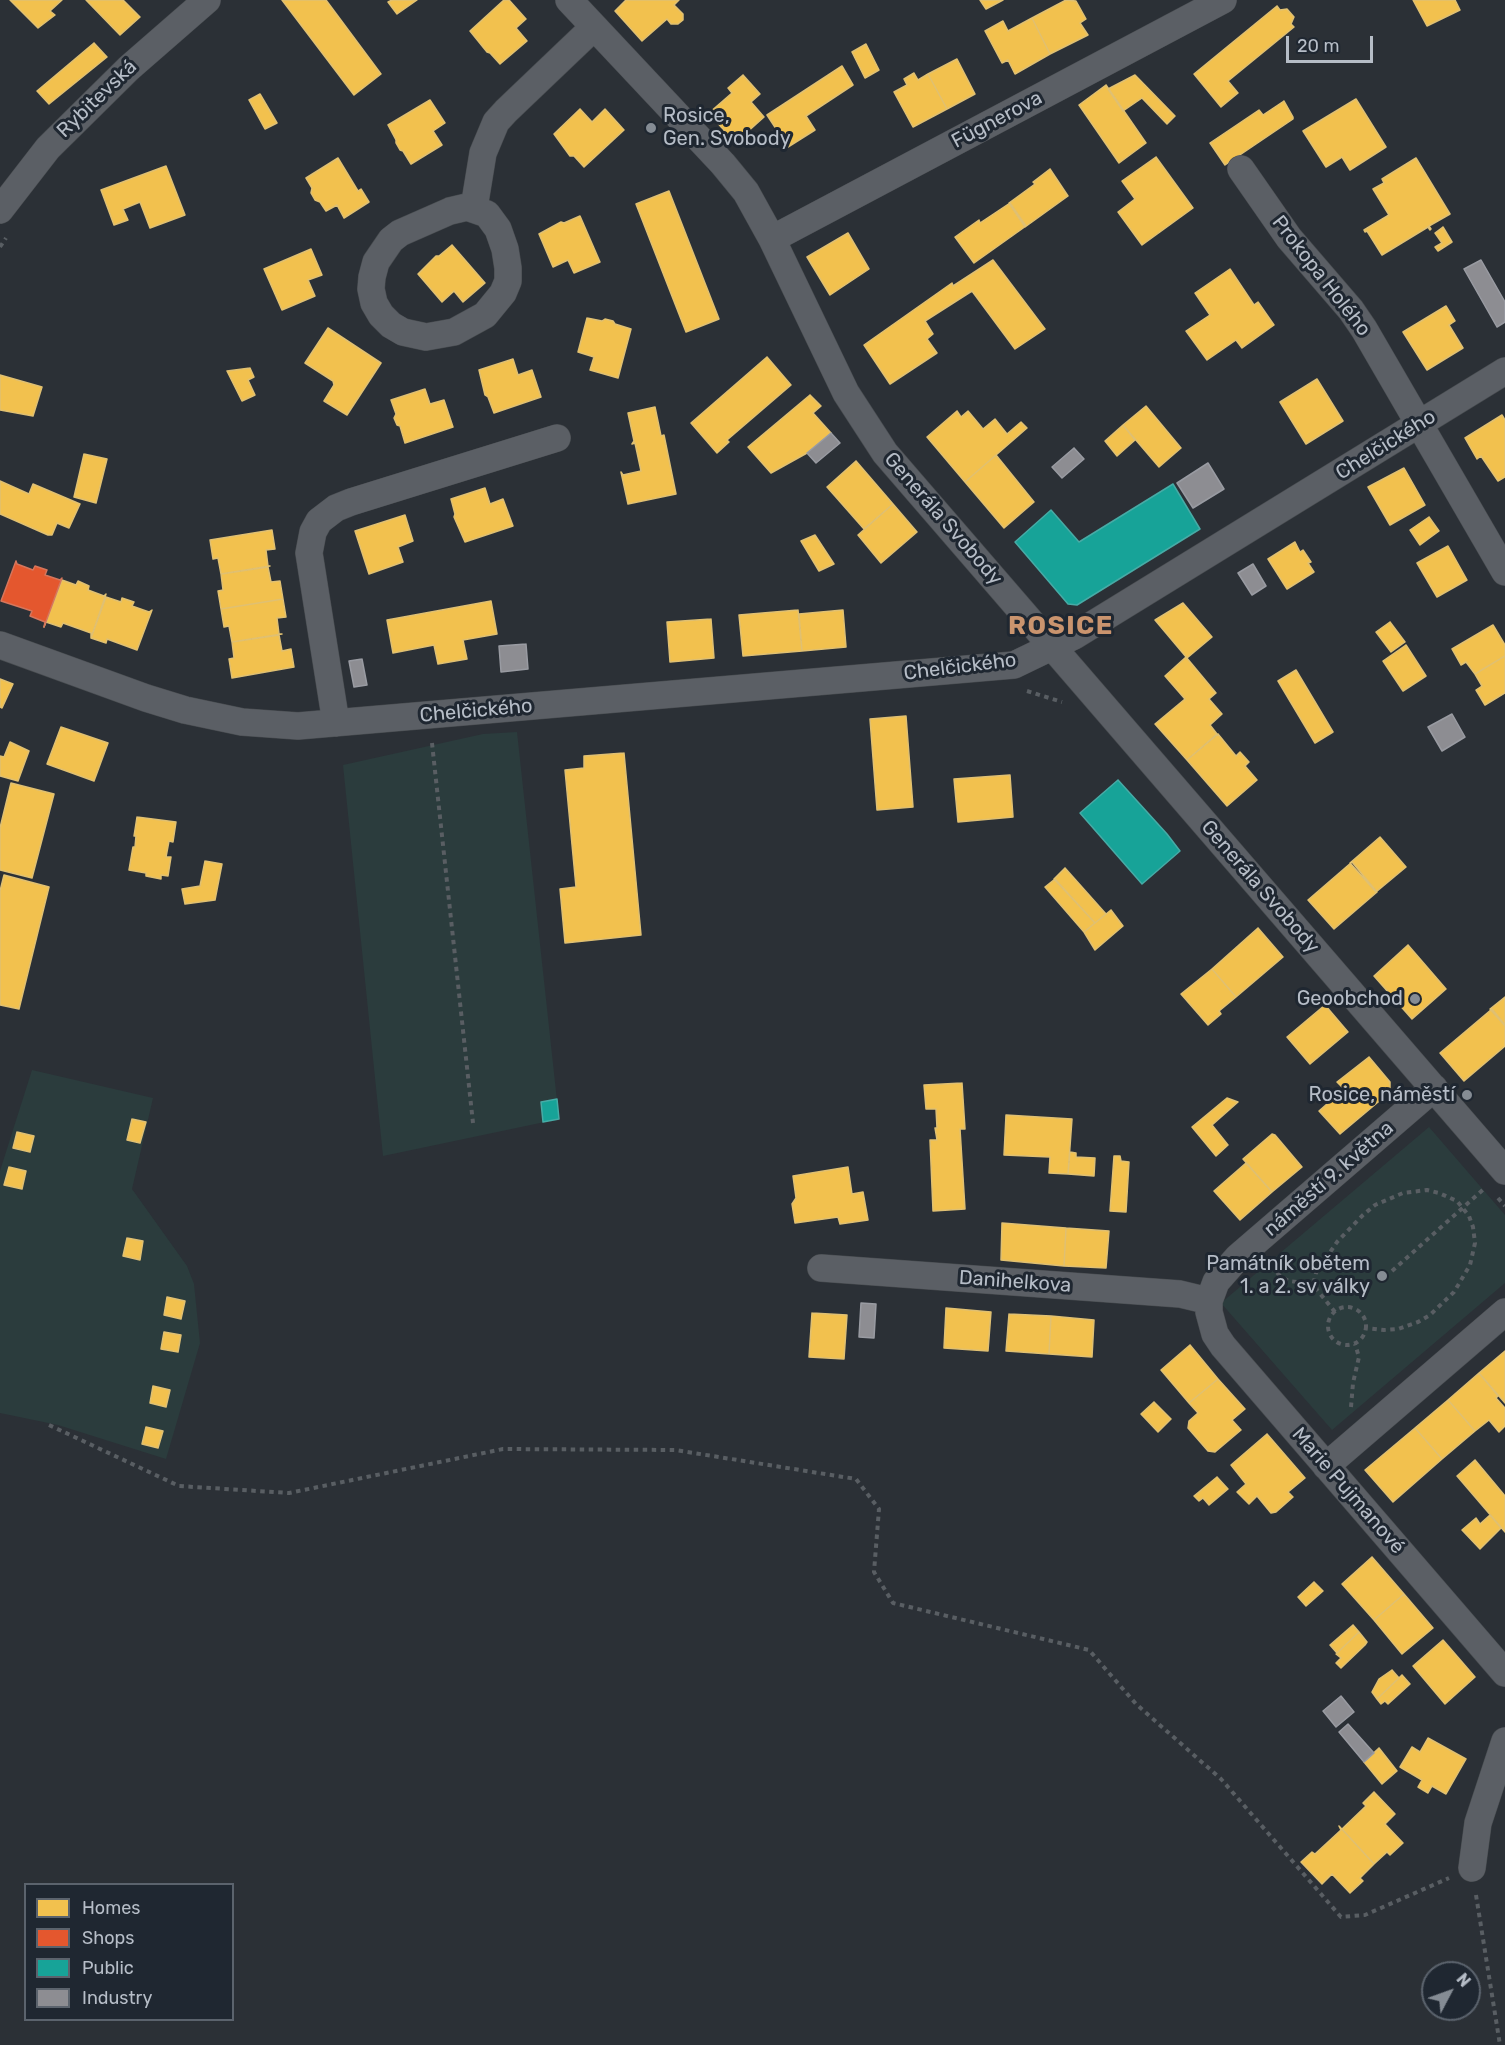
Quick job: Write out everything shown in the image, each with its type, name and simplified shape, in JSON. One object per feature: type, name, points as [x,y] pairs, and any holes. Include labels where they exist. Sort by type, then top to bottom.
[{"type":"street","name":"Rybitevská","points":[[0,210],[48,148],[129,68],[207,0]]},
{"type":"street","name":"Generála Svobody","points":[[569,0],[735,177],[746,192],[772,239],[846,393],[876,440],[899,470],[1434,1088],[1496,1178]]},
{"type":"street","name":"Fügnerova","points":[[772,239],[1222,0]]},
{"type":"street","points":[[474,208],[483,153],[496,122],[594,27]]},
{"type":"street","name":"Prokopa Holého","points":[[1241,169],[1289,238],[1351,310],[1364,329],[1505,572]]},
{"type":"street","points":[[467,207],[474,208],[487,214],[493,220],[505,249],[508,281],[495,305],[470,325],[438,336],[414,335],[391,325],[378,309],[371,290],[376,262],[382,251],[400,233],[450,211],[467,207]]},
{"type":"street","name":"Chelčického","points":[[0,645],[146,698],[214,718],[298,726],[1014,665],[1074,636],[1505,371]]},
{"type":"street","points":[[336,723],[309,553],[313,532],[319,521],[336,508],[351,502],[557,438]]},
{"type":"street","name":"náměstí 9. května","points":[[1209,1301],[1216,1282],[1253,1244],[1434,1088]]},
{"type":"street","name":"Danihelkova","points":[[821,1268],[1180,1294],[1209,1301]]},
{"type":"street","name":"Marie Pujmanové","points":[[1209,1301],[1211,1323],[1223,1346],[1505,1673]]},
{"type":"street","points":[[1326,1466],[1505,1312]]},
{"type":"street","points":[[1472,1868],[1478,1823],[1505,1741]]},
{"type":"path","points":[[430,715],[473,1124]]},
{"type":"path","points":[[1392,1271],[1496,1178]]},
{"type":"path","points":[[1335,1312],[1314,1284],[1316,1274],[1332,1248],[1351,1226],[1375,1205],[1403,1193],[1427,1190],[1449,1197],[1464,1207],[1473,1227],[1475,1243],[1470,1264],[1455,1292],[1431,1315],[1418,1322],[1398,1329],[1366,1328]]},
{"type":"path","points":[[1253,1244],[1281,1277],[1298,1283],[1314,1284]]},
{"type":"path","points":[[1349,1308],[1358,1311],[1364,1318],[1366,1328],[1363,1337],[1355,1344],[1342,1345],[1331,1337],[1328,1324],[1335,1312],[1349,1308]]},
{"type":"path","points":[[1355,1344],[1359,1357],[1351,1397],[1354,1421],[1362,1435]]},
{"type":"path","points":[[49,1425],[179,1486],[190,1487],[289,1493],[503,1449],[675,1450],[856,1479],[879,1509],[874,1572],[893,1603],[1089,1650],[1136,1704],[1221,1779],[1341,1917],[1365,1915],[1472,1868],[1500,2045]]},
{"type":"shaded area","points":[[517,732],[559,1119],[383,1156],[343,765],[483,734]]},
{"type":"shaded area","points":[[32,1070],[153,1098],[132,1189],[187,1266],[194,1284],[200,1343],[166,1459],[58,1425],[0,1413],[0,1171]]},
{"type":"shaded area","points":[[1429,1127],[1505,1215],[1505,1283],[1332,1430],[1221,1303]]},
{"type":"building: Homes","points":[[10,0],[62,0],[50,11],[55,15],[38,28]]},
{"type":"building: Homes","points":[[86,0],[123,0],[140,17],[120,35]]},
{"type":"building: Homes","points":[[282,0],[326,0],[381,74],[354,95]]},
{"type":"building: Homes","points":[[417,0],[397,14],[388,2]]},
{"type":"building: Homes","points":[[504,0],[509,0],[526,19],[516,28],[527,41],[500,64],[470,31]]},
{"type":"building: Homes","points":[[626,0],[679,0],[674,5],[683,14],[683,20],[678,24],[671,24],[667,19],[642,41],[615,11]]},
{"type":"building: Homes","points":[[980,0],[1003,0],[986,9]]},
{"type":"building: Homes","points":[[1066,0],[1076,1],[1086,19],[1080,23],[1088,35],[1050,54],[1032,18]]},
{"type":"building: Homes","points":[[1413,0],[1455,0],[1460,10],[1427,26]]},
{"type":"building: Homes","points":[[1277,6],[1280,10],[1287,9],[1294,17],[1291,24],[1294,27],[1228,81],[1238,93],[1221,107],[1194,74]]},
{"type":"building: Homes","points":[[1032,18],[1050,54],[1015,74],[1008,60],[1002,63],[985,31],[1003,21],[1008,31]]},
{"type":"building: Homes","points":[[94,43],[107,57],[49,104],[37,91]]},
{"type":"building: Homes","points":[[866,44],[879,70],[865,78],[852,52]]},
{"type":"building: Homes","points":[[957,59],[975,94],[947,109],[928,74]]},
{"type":"building: Homes","points":[[842,66],[853,85],[806,116],[815,130],[788,147],[767,115]]},
{"type":"building: Homes","points":[[914,73],[918,80],[928,74],[947,109],[913,127],[894,92],[907,85],[904,79]]},
{"type":"building: Homes","points":[[743,75],[760,94],[751,102],[764,117],[735,143],[709,113],[732,93],[728,88]]},
{"type":"building: Homes","points":[[1135,75],[1175,116],[1167,124],[1142,98],[1123,111],[1108,89]]},
{"type":"building: Homes","points":[[1106,85],[1146,143],[1119,163],[1079,105]]},
{"type":"building: Homes","points":[[260,94],[277,123],[265,129],[249,100]]},
{"type":"building: Homes","points":[[1356,99],[1386,147],[1350,170],[1342,157],[1326,167],[1303,131]]},
{"type":"building: Homes","points":[[430,100],[445,123],[433,131],[442,145],[411,164],[400,150],[388,125]]},
{"type":"building: Homes","points":[[1284,101],[1293,119],[1225,165],[1210,143],[1259,110],[1263,115]]},
{"type":"building: Homes","points":[[580,109],[592,122],[605,109],[624,130],[584,167],[574,156],[570,156],[554,134]]},
{"type":"building: Homes","points":[[1156,157],[1193,208],[1142,245],[1118,212],[1135,199],[1122,181]]},
{"type":"building: Homes","points":[[338,158],[358,191],[361,189],[369,202],[344,218],[337,205],[326,211],[320,202],[315,200],[306,178]]},
{"type":"building: Homes","points":[[1416,158],[1450,214],[1429,226],[1430,230],[1428,227],[1382,255],[1367,231],[1364,230],[1389,215],[1373,189],[1384,183],[1382,179]]},
{"type":"building: Homes","points":[[166,166],[185,215],[150,228],[140,202],[123,209],[128,220],[114,225],[101,190]]},
{"type":"building: Homes","points":[[1050,169],[1068,196],[1025,227],[1009,203],[1035,184],[1033,182]]},
{"type":"building: Homes","points":[[669,191],[719,319],[686,332],[636,204]]},
{"type":"building: Homes","points":[[1010,203],[1026,226],[974,263],[955,237],[979,220],[980,223]]},
{"type":"building: Homes","points":[[580,216],[600,262],[574,273],[568,260],[553,267],[539,234],[561,222],[564,223]]},
{"type":"building: Homes","points":[[1443,227],[1452,242],[1438,251],[1435,247],[1442,243],[1435,233]]},
{"type":"building: Homes","points":[[848,233],[869,269],[830,295],[807,257]]},
{"type":"building: Homes","points":[[452,245],[485,283],[463,302],[454,291],[442,302],[418,274],[436,256]]},
{"type":"building: Homes","points":[[311,249],[322,275],[308,280],[315,296],[282,310],[264,269]]},
{"type":"building: Homes","points":[[993,260],[1045,329],[1015,349],[972,291],[925,321],[933,334],[927,339],[937,353],[890,384],[864,345],[952,283],[953,286]]},
{"type":"building: Homes","points":[[1230,269],[1254,305],[1258,302],[1274,325],[1242,348],[1236,340],[1207,360],[1186,331],[1210,315],[1195,293]]},
{"type":"building: Homes","points":[[1446,306],[1455,321],[1449,325],[1463,348],[1427,370],[1403,332]]},
{"type":"building: Homes","points":[[587,318],[613,321],[615,324],[631,329],[618,378],[590,370],[594,357],[578,352]]},
{"type":"building: Homes","points":[[328,328],[381,363],[347,415],[324,401],[334,385],[333,381],[305,363]]},
{"type":"building: Homes","points":[[767,357],[791,385],[727,440],[729,442],[717,453],[691,423]]},
{"type":"building: Homes","points":[[513,359],[518,375],[532,370],[541,397],[494,413],[485,395],[479,370]]},
{"type":"building: Homes","points":[[250,368],[254,377],[248,380],[255,395],[242,401],[227,371]]},
{"type":"building: Homes","points":[[0,375],[42,387],[33,416],[0,410]]},
{"type":"building: Homes","points":[[1317,379],[1343,421],[1306,444],[1280,402]]},
{"type":"building: Homes","points":[[425,389],[430,404],[444,400],[453,427],[405,443],[400,426],[394,418],[396,414],[391,400]]},
{"type":"building: Homes","points":[[810,395],[821,406],[813,413],[831,433],[807,453],[771,473],[748,447]]},
{"type":"building: Homes","points":[[1146,406],[1181,448],[1159,467],[1123,425]]},
{"type":"building: Homes","points":[[655,407],[661,436],[664,435],[676,494],[628,504],[621,472],[623,475],[641,471],[635,443],[632,444],[634,441],[628,413]]},
{"type":"building: Homes","points":[[957,411],[961,417],[968,411],[983,429],[995,419],[1007,434],[1021,422],[1027,428],[965,482],[927,437]]},
{"type":"building: Homes","points":[[1502,415],[1505,420],[1505,477],[1498,481],[1481,456],[1477,459],[1465,438]]},
{"type":"building: Homes","points":[[1123,425],[1135,440],[1117,456],[1105,441]]},
{"type":"building: Homes","points":[[84,454],[107,459],[96,503],[74,497]]},
{"type":"building: Homes","points":[[996,455],[1034,502],[1004,528],[965,482]]},
{"type":"building: Homes","points":[[856,461],[893,504],[864,529],[827,487]]},
{"type":"building: Homes","points":[[1404,468],[1425,505],[1390,525],[1368,487]]},
{"type":"building: Homes","points":[[0,481],[29,494],[33,484],[80,504],[69,528],[57,523],[52,535],[48,535],[0,514]]},
{"type":"building: Homes","points":[[485,488],[490,504],[503,499],[513,526],[465,542],[454,517],[451,499]]},
{"type":"building: Homes","points":[[893,504],[917,532],[881,563],[858,535]]},
{"type":"building: Homes","points":[[405,515],[413,541],[398,547],[403,562],[369,574],[355,531]]},
{"type":"building: Homes","points":[[1429,517],[1439,531],[1420,545],[1410,530]]},
{"type":"building: Homes","points":[[272,530],[275,549],[266,550],[268,566],[270,566],[221,574],[218,558],[213,559],[210,540]]},
{"type":"building: Homes","points":[[815,535],[834,564],[819,571],[801,541]]},
{"type":"building: Homes","points":[[1295,542],[1300,552],[1303,550],[1311,562],[1308,563],[1314,572],[1287,589],[1268,559]]},
{"type":"building: Homes","points":[[1448,546],[1467,580],[1437,597],[1417,563]]},
{"type":"building: Homes","points":[[268,567],[271,582],[280,581],[283,599],[221,609],[218,591],[223,590],[221,574]]},
{"type":"building: Homes","points":[[62,580],[76,585],[78,581],[89,586],[88,590],[104,596],[106,594],[91,638],[91,633],[63,623],[61,627],[46,622],[44,627]]},
{"type":"building: Homes","points":[[106,597],[121,602],[122,598],[134,602],[132,606],[149,612],[152,610],[137,650],[107,639],[106,643],[91,638]]},
{"type":"building: Homes","points":[[283,599],[286,617],[277,618],[279,634],[282,634],[232,642],[229,626],[224,627],[221,609]]},
{"type":"building: Homes","points":[[491,601],[497,634],[463,640],[467,659],[438,664],[434,645],[393,653],[387,620]]},
{"type":"building: Homes","points":[[1183,603],[1212,637],[1187,658],[1155,620]]},
{"type":"building: Homes","points":[[798,610],[802,651],[743,656],[739,615]]},
{"type":"building: Homes","points":[[843,610],[846,647],[802,651],[799,614]]},
{"type":"building: Homes","points":[[711,619],[714,658],[670,662],[667,622]]},
{"type":"building: Homes","points":[[1390,622],[1405,642],[1391,652],[1376,632]]},
{"type":"building: Homes","points":[[1493,625],[1505,645],[1505,656],[1475,674],[1466,662],[1461,665],[1452,649]]},
{"type":"building: Homes","points":[[279,635],[282,651],[291,649],[294,667],[232,678],[229,659],[234,658],[232,642]]},
{"type":"building: Homes","points":[[1406,645],[1426,676],[1403,691],[1383,661]]},
{"type":"building: Homes","points":[[1505,656],[1505,693],[1485,705],[1476,690],[1482,686],[1475,674]]},
{"type":"building: Homes","points":[[1186,657],[1216,693],[1209,699],[1222,714],[1210,725],[1217,734],[1187,760],[1155,724],[1185,699],[1165,676]]},
{"type":"building: Homes","points":[[1296,670],[1333,732],[1315,743],[1278,681]]},
{"type":"building: Homes","points":[[0,679],[13,684],[2,708],[0,707]]},
{"type":"building: Homes","points":[[906,716],[913,807],[877,810],[870,719]]},
{"type":"building: Homes","points":[[61,727],[108,743],[94,781],[47,764]]},
{"type":"building: Homes","points":[[1218,734],[1236,756],[1240,752],[1249,762],[1245,766],[1257,780],[1227,806],[1187,760]]},
{"type":"building: Homes","points":[[10,742],[29,751],[18,781],[0,776],[0,756],[4,757]]},
{"type":"building: Homes","points":[[624,753],[641,935],[565,943],[560,889],[576,887],[565,770],[584,768],[584,756]]},
{"type":"building: Homes","points":[[1010,775],[1013,817],[958,822],[954,779]]},
{"type":"building: Homes","points":[[11,783],[54,794],[32,878],[0,870],[0,828]]},
{"type":"building: Homes","points":[[137,817],[176,822],[173,842],[169,841],[166,857],[171,857],[168,876],[161,875],[161,879],[129,870],[133,847],[135,847]]},
{"type":"building: Homes","points":[[1380,837],[1406,867],[1376,892],[1350,863]]},
{"type":"building: Homes","points":[[205,861],[222,864],[215,900],[185,904],[182,889],[200,886]]},
{"type":"building: Homes","points":[[1352,862],[1377,892],[1334,929],[1308,900]]},
{"type":"building: Homes","points":[[1065,868],[1106,914],[1095,923],[1054,879]]},
{"type":"building: Homes","points":[[4,875],[49,887],[19,1009],[0,1005],[0,891]]},
{"type":"building: Homes","points":[[1055,879],[1095,923],[1084,932],[1045,887]]},
{"type":"building: Homes","points":[[1111,910],[1123,926],[1095,950],[1084,932]]},
{"type":"building: Homes","points":[[1258,928],[1283,957],[1236,997],[1212,969]]},
{"type":"building: Homes","points":[[1408,945],[1446,989],[1412,1019],[1374,976]]},
{"type":"building: Homes","points":[[1212,969],[1236,997],[1219,1011],[1221,1014],[1208,1025],[1181,994]]},
{"type":"building: Homes","points":[[1505,997],[1505,1026],[1490,1009]]},
{"type":"building: Homes","points":[[1325,1005],[1348,1032],[1310,1064],[1287,1037]]},
{"type":"building: Homes","points":[[1492,1009],[1505,1025],[1505,1046],[1464,1081],[1440,1053]]},
{"type":"building: Homes","points":[[1369,1057],[1390,1082],[1390,1092],[1340,1134],[1319,1111],[1344,1089],[1337,1082]]},
{"type":"building: Homes","points":[[962,1083],[965,1129],[960,1129],[965,1209],[933,1211],[930,1140],[937,1140],[936,1109],[926,1109],[924,1085]]},
{"type":"building: Homes","points":[[1227,1098],[1238,1102],[1212,1125],[1228,1145],[1216,1156],[1192,1127]]},
{"type":"building: Homes","points":[[1006,1115],[1072,1119],[1068,1174],[1049,1173],[1050,1157],[1004,1155]]},
{"type":"building: Homes","points":[[132,1119],[146,1122],[140,1143],[127,1140]]},
{"type":"building: Homes","points":[[17,1132],[34,1136],[30,1152],[13,1148]]},
{"type":"building: Homes","points":[[1272,1134],[1302,1167],[1272,1192],[1243,1159]]},
{"type":"building: Homes","points":[[1070,1152],[1076,1153],[1076,1157],[1095,1158],[1094,1176],[1068,1174]]},
{"type":"building: Homes","points":[[1114,1156],[1120,1156],[1121,1161],[1129,1162],[1126,1212],[1110,1211]]},
{"type":"building: Homes","points":[[1246,1163],[1272,1192],[1240,1220],[1214,1191]]},
{"type":"building: Homes","points":[[9,1167],[26,1171],[22,1189],[4,1185]]},
{"type":"building: Homes","points":[[848,1167],[852,1194],[863,1192],[868,1220],[840,1224],[838,1217],[795,1223],[792,1204],[796,1198],[793,1176]]},
{"type":"building: Homes","points":[[1002,1223],[1066,1228],[1064,1266],[1001,1260]]},
{"type":"building: Homes","points":[[1066,1228],[1109,1231],[1106,1268],[1064,1266]]},
{"type":"building: Homes","points":[[127,1238],[143,1241],[140,1260],[123,1256]]},
{"type":"building: Homes","points":[[167,1297],[185,1301],[181,1319],[164,1315]]},
{"type":"building: Homes","points":[[946,1308],[991,1312],[988,1351],[944,1348]]},
{"type":"building: Homes","points":[[812,1313],[847,1315],[844,1359],[809,1357]]},
{"type":"building: Homes","points":[[1009,1314],[1051,1316],[1049,1354],[1006,1351]]},
{"type":"building: Homes","points":[[1051,1316],[1094,1320],[1092,1357],[1049,1354]]},
{"type":"building: Homes","points":[[164,1332],[181,1335],[178,1352],[161,1349]]},
{"type":"building: Homes","points":[[1190,1345],[1218,1379],[1189,1403],[1161,1370]]},
{"type":"building: Homes","points":[[1505,1351],[1505,1403],[1479,1373]]},
{"type":"building: Homes","points":[[1479,1373],[1505,1408],[1505,1426],[1499,1432],[1489,1420],[1475,1431],[1448,1400]]},
{"type":"building: Homes","points":[[1218,1379],[1245,1409],[1232,1420],[1241,1430],[1215,1452],[1208,1451],[1188,1428],[1189,1421],[1198,1413],[1189,1403]]},
{"type":"building: Homes","points":[[153,1386],[170,1390],[166,1407],[150,1403]]},
{"type":"building: Homes","points":[[1448,1400],[1475,1431],[1442,1459],[1415,1428]]},
{"type":"building: Homes","points":[[1154,1402],[1171,1419],[1158,1432],[1141,1414]]},
{"type":"building: Homes","points":[[146,1427],[163,1431],[158,1448],[142,1444]]},
{"type":"building: Homes","points":[[1415,1428],[1442,1459],[1393,1502],[1365,1470]]},
{"type":"building: Homes","points":[[1267,1434],[1305,1478],[1288,1492],[1293,1497],[1276,1512],[1271,1513],[1257,1496],[1249,1504],[1237,1492],[1246,1484],[1231,1465]]},
{"type":"building: Homes","points":[[1475,1460],[1505,1496],[1505,1532],[1457,1476]]},
{"type":"building: Homes","points":[[1217,1477],[1228,1489],[1209,1505],[1203,1498],[1199,1501],[1194,1496]]},
{"type":"building: Homes","points":[[1490,1515],[1501,1528],[1480,1549],[1462,1530],[1476,1518],[1480,1524]]},
{"type":"building: Homes","points":[[1372,1557],[1404,1594],[1374,1620],[1342,1584]]},
{"type":"building: Homes","points":[[1314,1582],[1323,1591],[1306,1606],[1298,1597]]},
{"type":"building: Homes","points":[[1404,1594],[1433,1628],[1402,1654],[1374,1620]]},
{"type":"building: Homes","points":[[1353,1625],[1359,1632],[1337,1653],[1330,1645]]},
{"type":"building: Homes","points":[[1359,1632],[1367,1642],[1341,1668],[1336,1663],[1341,1658],[1336,1654]]},
{"type":"building: Homes","points":[[1443,1640],[1475,1677],[1445,1704],[1413,1666]]},
{"type":"building: Homes","points":[[1392,1670],[1399,1678],[1377,1699],[1372,1692],[1379,1679]]},
{"type":"building: Homes","points":[[1402,1675],[1410,1684],[1388,1704],[1385,1701],[1381,1704],[1377,1699]]},
{"type":"building: Homes","points":[[1428,1738],[1466,1759],[1446,1794],[1432,1786],[1428,1793],[1418,1787],[1422,1780],[1400,1767],[1412,1747],[1420,1752]]},
{"type":"building: Homes","points":[[1379,1748],[1397,1771],[1382,1784],[1364,1762]]},
{"type":"building: Homes","points":[[1374,1792],[1395,1814],[1385,1824],[1403,1843],[1390,1855],[1387,1852],[1374,1864],[1342,1829],[1366,1806],[1363,1803]]},
{"type":"building: Homes","points":[[1339,1826],[1374,1864],[1360,1878],[1363,1881],[1350,1893],[1332,1874],[1322,1884],[1301,1862],[1312,1852],[1315,1854],[1341,1830]]},
{"type":"building: Shops","points":[[16,561],[17,564],[33,570],[35,566],[47,570],[45,575],[60,580],[62,578],[44,627],[45,622],[30,616],[32,611],[1,601]]},
{"type":"building: Public","points":[[1173,484],[1200,529],[1077,605],[1068,604],[1015,542],[1051,510],[1079,542]]},
{"type":"building: Public","points":[[1118,780],[1180,851],[1142,884],[1080,813]]},
{"type":"building: Public","points":[[557,1099],[559,1119],[543,1122],[541,1102]]},
{"type":"building: Industry","points":[[1481,260],[1505,302],[1505,322],[1497,327],[1464,269]]},
{"type":"building: Industry","points":[[831,433],[840,443],[816,463],[807,453]]},
{"type":"building: Industry","points":[[1074,448],[1084,459],[1062,478],[1052,467]]},
{"type":"building: Industry","points":[[1208,463],[1224,489],[1193,508],[1177,483]]},
{"type":"building: Industry","points":[[1253,564],[1266,586],[1252,595],[1238,573]]},
{"type":"building: Industry","points":[[526,644],[528,669],[501,672],[499,646]]},
{"type":"building: Industry","points":[[362,659],[367,685],[354,687],[349,661]]},
{"type":"building: Industry","points":[[1452,714],[1465,737],[1442,751],[1428,727]]},
{"type":"building: Industry","points":[[861,1303],[876,1304],[874,1338],[859,1337]]},
{"type":"building: Industry","points":[[1341,1696],[1354,1712],[1336,1727],[1323,1711]]},
{"type":"building: Industry","points":[[1348,1724],[1374,1753],[1364,1762],[1339,1732]]},
{"type":"place","name":"Rosice, Gen. Svobody","points":[[651,128]]},
{"type":"place","name":"Geoobchod","points":[[1415,999]]},
{"type":"place","name":"Rosice, náměstí","points":[[1467,1095]]},
{"type":"place","name":"Památník obětem 1. a 2. sv války","points":[[1382,1276]]},
{"type":"district","name":"ROSICE","points":[[1061,626]]}]
